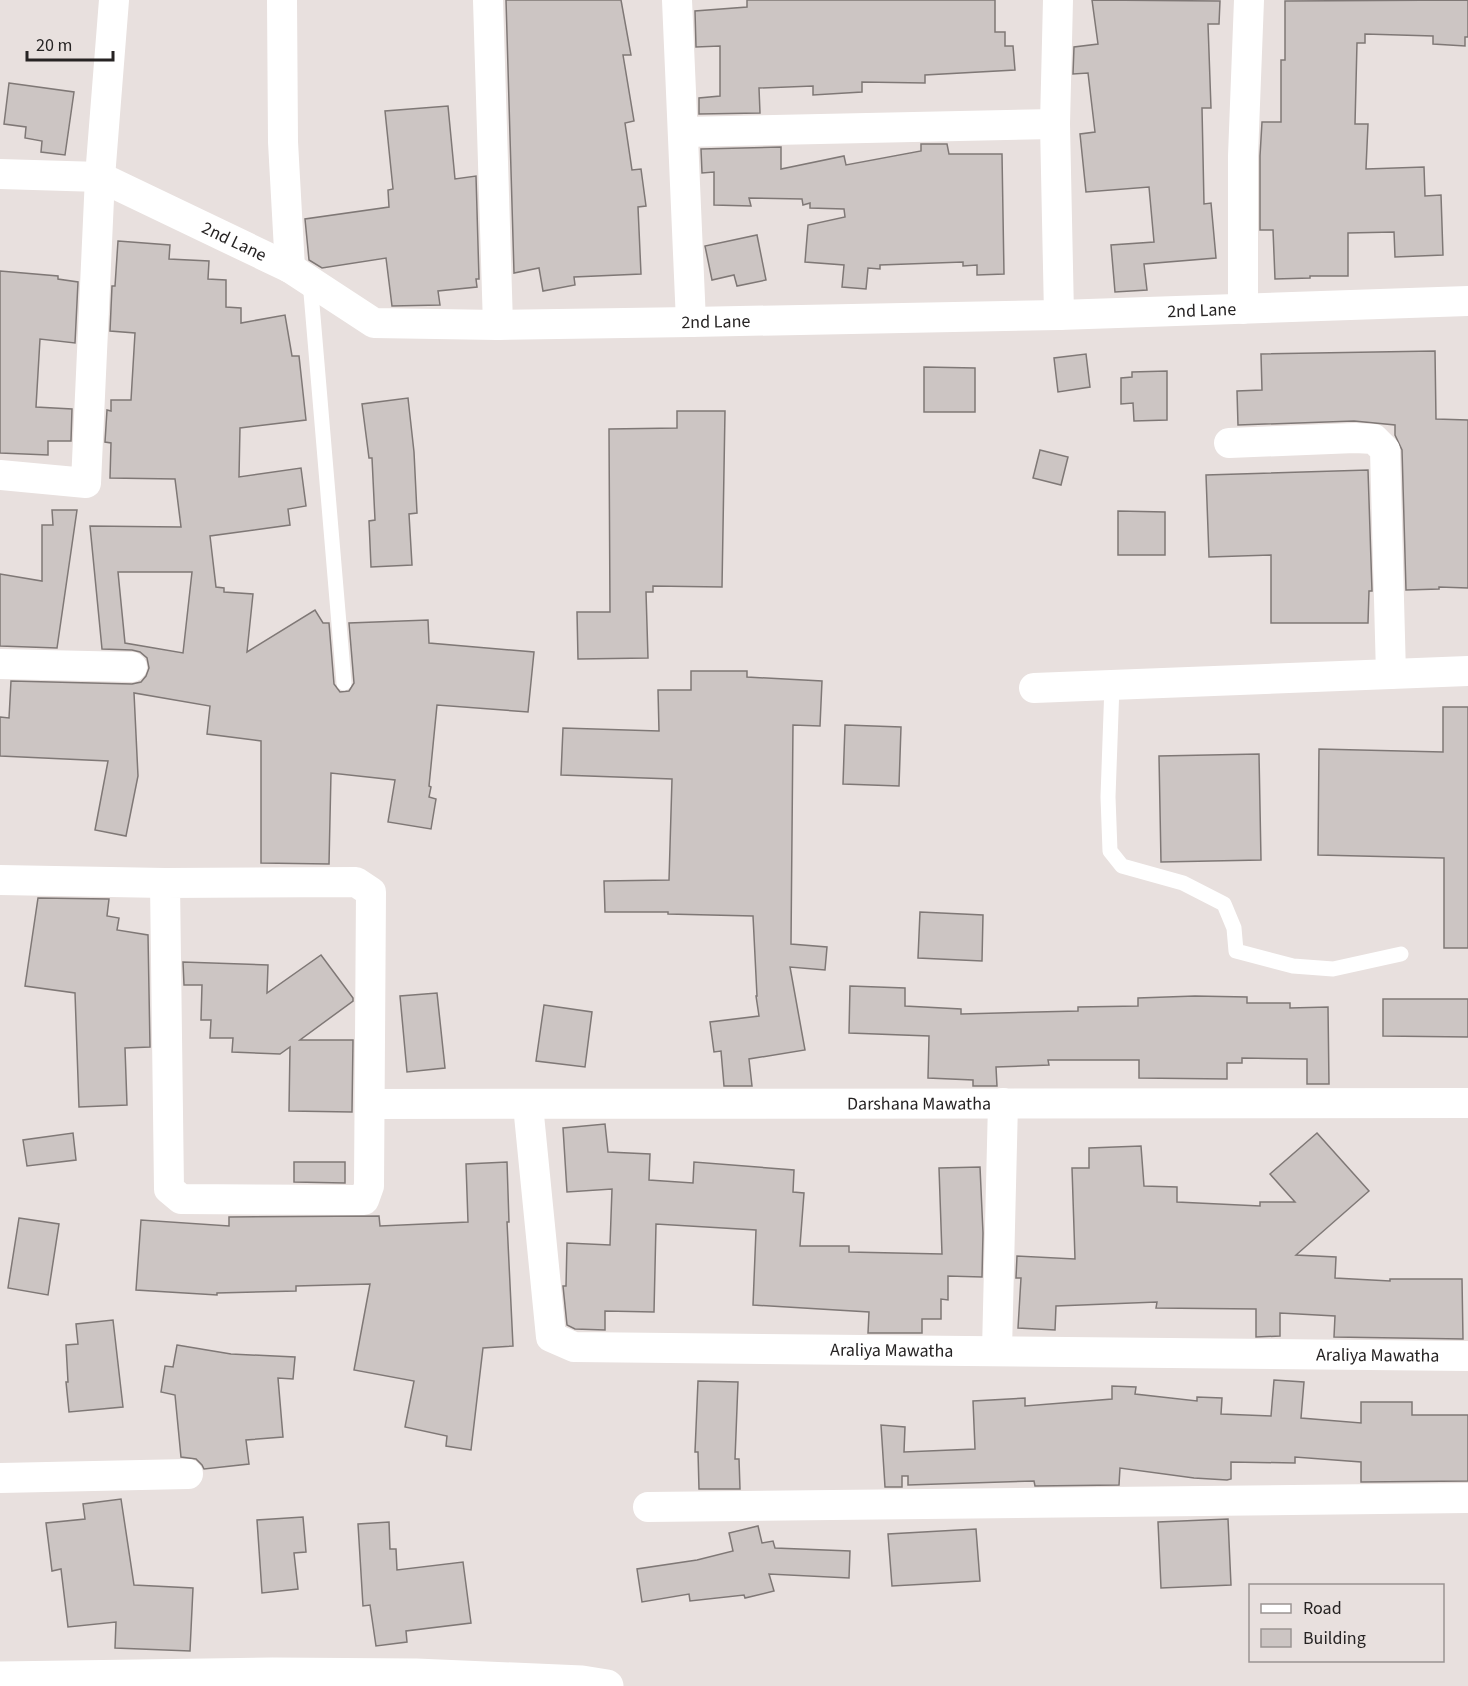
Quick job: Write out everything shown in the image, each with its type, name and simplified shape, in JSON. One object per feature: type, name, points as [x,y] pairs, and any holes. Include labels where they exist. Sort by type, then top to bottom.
[{"type":"street","points":[[0,475],[86,483],[100,177],[114,0]]},
{"type":"street","points":[[282,0],[284,142],[300,274]]},
{"type":"street","points":[[488,0],[498,325]]},
{"type":"street","points":[[677,0],[691,322]]},
{"type":"street","points":[[1058,0],[1055,124],[1059,315]]},
{"type":"street","points":[[1243,309],[1243,156],[1249,0]]},
{"type":"street","points":[[683,132],[1055,124]]},
{"type":"street","name":"2nd Lane","points":[[0,174],[100,177],[300,274],[374,323],[498,325],[1059,315],[1468,301]]},
{"type":"street","points":[[1229,443],[1354,438],[1374,440],[1385,450],[1391,674]]},
{"type":"street","points":[[0,664],[132,667]]},
{"type":"street","points":[[1034,688],[1468,671]]},
{"type":"street","points":[[0,880],[165,883],[356,882],[371,892],[369,1186],[364,1200],[181,1199],[169,1189],[165,883]]},
{"type":"street","points":[[997,1350],[1003,1103]]},
{"type":"street","name":"Darshana Mawatha","points":[[370,1104],[1468,1103]]},
{"type":"street","name":"Araliya Mawatha","points":[[528,1105],[551,1337],[574,1347],[1468,1356]]},
{"type":"street","points":[[0,1478],[188,1474]]},
{"type":"street","points":[[648,1506],[1468,1498]]},
{"type":"street","points":[[19,1681],[273,1674],[341,1680],[590,1685]]},
{"type":"lane","points":[[300,274],[344,683]]},
{"type":"lane","points":[[1112,685],[1108,797],[1110,851],[1122,866],[1183,883],[1224,904],[1234,928],[1236,951],[1293,966],[1333,969],[1401,954]]},
{"type":"building","points":[[506,0],[621,0],[631,55],[623,55],[634,121],[625,123],[632,170],[641,169],[646,206],[638,207],[641,274],[574,277],[575,285],[543,291],[539,268],[514,273]]},
{"type":"building","points":[[747,0],[995,0],[995,32],[1005,32],[1005,46],[1013,46],[1015,70],[925,75],[925,83],[862,82],[862,92],[813,95],[813,86],[759,88],[760,113],[699,114],[699,98],[720,96],[720,46],[696,47],[695,11],[747,7]]},
{"type":"building","points":[[1092,0],[1220,1],[1219,24],[1208,24],[1211,108],[1202,108],[1204,204],[1211,203],[1216,258],[1144,264],[1147,290],[1115,292],[1111,245],[1154,242],[1149,187],[1086,192],[1080,134],[1095,132],[1088,73],[1073,74],[1074,47],[1098,44]]},
{"type":"building","points":[[1468,0],[1468,37],[1465,37],[1465,46],[1433,44],[1433,36],[1365,34],[1365,43],[1357,43],[1355,124],[1368,124],[1366,169],[1424,167],[1425,196],[1441,195],[1443,255],[1395,257],[1394,232],[1348,233],[1348,276],[1275,279],[1273,230],[1260,230],[1260,156],[1262,122],[1281,122],[1281,60],[1285,60],[1285,1]]},
{"type":"building","points":[[9,83],[74,92],[65,155],[41,152],[42,141],[25,138],[26,127],[4,124]]},
{"type":"building","points":[[448,106],[455,179],[476,176],[479,279],[476,279],[477,287],[438,291],[440,305],[392,306],[386,258],[322,268],[309,260],[305,219],[389,207],[388,190],[393,189],[385,111]]},
{"type":"building","points":[[921,144],[947,144],[949,154],[1002,154],[1004,274],[977,275],[977,265],[963,266],[963,262],[880,265],[880,269],[868,268],[866,289],[842,287],[844,265],[805,262],[808,225],[845,217],[844,209],[810,208],[810,203],[803,205],[802,199],[749,198],[751,206],[714,205],[714,172],[702,173],[701,149],[781,147],[781,169],[844,156],[846,165],[921,151]]},
{"type":"building","points":[[757,235],[766,280],[737,286],[734,275],[712,280],[705,246]]},
{"type":"building","points":[[118,241],[170,245],[169,259],[209,261],[208,279],[226,280],[226,307],[241,308],[241,323],[285,315],[292,356],[299,356],[306,420],[240,428],[239,477],[301,468],[306,506],[288,509],[290,525],[210,536],[216,587],[224,588],[224,592],[253,594],[247,652],[315,610],[323,623],[329,623],[334,684],[340,692],[349,691],[354,683],[349,623],[428,620],[429,643],[534,652],[528,712],[437,705],[429,786],[431,787],[429,797],[436,799],[431,829],[388,822],[395,780],[331,773],[329,864],[261,863],[261,741],[207,734],[210,706],[134,693],[138,776],[126,836],[95,830],[108,761],[0,756],[0,717],[9,718],[11,681],[132,684],[141,682],[149,668],[147,658],[140,652],[102,649],[90,526],[181,527],[175,479],[110,478],[111,443],[105,442],[107,410],[111,411],[111,400],[131,400],[135,333],[110,331],[112,286],[115,286]],"holes":[[[118,572],[192,572],[183,653],[125,643]]]},
{"type":"building","points":[[0,271],[58,276],[58,279],[78,282],[75,343],[40,339],[36,407],[72,409],[71,441],[48,441],[48,455],[0,453]]},
{"type":"building","points":[[1435,351],[1436,419],[1468,420],[1468,588],[1439,587],[1439,589],[1406,590],[1402,450],[1395,435],[1395,425],[1354,421],[1238,425],[1237,391],[1262,390],[1261,354]]},
{"type":"building","points":[[1086,354],[1090,387],[1058,392],[1054,358]]},
{"type":"building","points":[[924,367],[975,368],[975,412],[924,412]]},
{"type":"building","points":[[1167,371],[1167,420],[1134,421],[1133,403],[1121,404],[1121,378],[1132,377],[1132,372]]},
{"type":"building","points":[[408,398],[417,513],[409,514],[412,565],[371,567],[369,521],[375,520],[372,458],[369,458],[362,404]]},
{"type":"building","points":[[677,411],[725,411],[722,587],[653,586],[653,592],[646,592],[648,658],[578,659],[577,612],[610,612],[609,429],[677,428]]},
{"type":"building","points":[[1040,450],[1068,457],[1061,485],[1033,478]]},
{"type":"building","points":[[1368,470],[1372,591],[1369,591],[1368,623],[1271,623],[1271,555],[1209,557],[1206,475]]},
{"type":"building","points":[[52,510],[77,510],[57,648],[0,646],[0,574],[42,581],[42,525],[53,525]]},
{"type":"building","points":[[1118,511],[1165,512],[1165,555],[1118,555]]},
{"type":"building","points":[[691,671],[747,671],[747,677],[822,681],[820,726],[793,725],[791,944],[827,947],[825,970],[790,967],[805,1050],[749,1059],[752,1086],[724,1086],[721,1051],[714,1052],[710,1022],[759,1016],[753,916],[605,912],[604,881],[669,880],[672,779],[561,775],[563,728],[659,731],[658,690],[691,690]]},
{"type":"building","points":[[1443,707],[1468,707],[1468,948],[1444,948],[1444,858],[1318,855],[1319,749],[1443,752]]},
{"type":"building","points":[[845,725],[901,727],[899,786],[843,784]]},
{"type":"building","points":[[1259,754],[1261,860],[1161,862],[1159,756]]},
{"type":"building","points":[[38,898],[109,899],[107,916],[119,918],[117,930],[148,935],[150,1047],[125,1048],[127,1105],[79,1107],[75,993],[25,986]]},
{"type":"building","points":[[920,912],[983,915],[982,961],[918,958]]},
{"type":"building","points":[[321,955],[353,1001],[300,1040],[353,1040],[352,1112],[289,1111],[290,1047],[280,1054],[232,1052],[233,1038],[210,1038],[211,1020],[201,1020],[202,985],[184,985],[183,962],[268,965],[267,993]]},
{"type":"building","points":[[850,986],[905,988],[905,1006],[961,1009],[961,1014],[1078,1011],[1078,1007],[1138,1006],[1138,998],[1195,996],[1247,997],[1247,1003],[1290,1003],[1290,1008],[1328,1007],[1329,1084],[1307,1084],[1307,1059],[1242,1058],[1242,1063],[1227,1063],[1227,1079],[1139,1078],[1139,1060],[1048,1060],[1049,1065],[996,1067],[997,1086],[973,1086],[973,1080],[928,1078],[929,1036],[849,1033]]},
{"type":"building","points":[[437,993],[445,1068],[407,1072],[400,996]]},
{"type":"building","points":[[1383,999],[1468,999],[1468,1037],[1383,1036]]},
{"type":"building","points":[[544,1005],[592,1012],[585,1067],[536,1061]]},
{"type":"building","points":[[605,1124],[608,1152],[650,1154],[649,1180],[693,1183],[694,1162],[794,1170],[793,1192],[804,1193],[800,1246],[849,1246],[849,1252],[942,1254],[939,1168],[980,1167],[982,1277],[948,1276],[948,1300],[941,1299],[941,1319],[922,1319],[922,1333],[868,1333],[869,1312],[753,1305],[756,1230],[656,1224],[654,1312],[605,1311],[605,1330],[575,1329],[567,1325],[563,1286],[566,1286],[567,1243],[610,1245],[612,1189],[567,1192],[563,1128]]},
{"type":"building","points":[[73,1133],[76,1160],[27,1166],[23,1140]]},
{"type":"building","points":[[1317,1133],[1369,1191],[1296,1255],[1336,1257],[1335,1278],[1390,1281],[1390,1279],[1462,1279],[1463,1339],[1334,1337],[1335,1316],[1280,1313],[1280,1336],[1256,1337],[1256,1309],[1156,1308],[1157,1302],[1056,1306],[1055,1330],[1018,1328],[1021,1278],[1016,1278],[1017,1256],[1075,1259],[1072,1168],[1089,1168],[1089,1148],[1141,1146],[1144,1186],[1177,1187],[1177,1202],[1260,1206],[1260,1202],[1295,1202],[1270,1174]]},
{"type":"building","points":[[294,1162],[345,1162],[345,1183],[294,1182]]},
{"type":"building","points":[[507,1162],[509,1222],[507,1222],[513,1346],[483,1348],[471,1450],[446,1446],[447,1436],[405,1427],[414,1381],[354,1370],[370,1284],[296,1286],[296,1291],[217,1293],[217,1295],[136,1290],[141,1220],[229,1226],[229,1217],[379,1216],[380,1226],[468,1222],[466,1164]]},
{"type":"building","points":[[19,1218],[59,1224],[48,1295],[8,1288]]},
{"type":"building","points":[[113,1320],[123,1407],[69,1412],[66,1345],[78,1344],[76,1324]]},
{"type":"building","points":[[177,1345],[231,1354],[295,1357],[293,1379],[278,1378],[283,1437],[246,1440],[249,1464],[204,1469],[196,1459],[181,1457],[175,1395],[161,1392],[165,1366],[173,1367]]},
{"type":"building","points":[[1274,1380],[1304,1382],[1301,1418],[1361,1423],[1361,1402],[1412,1402],[1412,1415],[1468,1415],[1468,1481],[1361,1482],[1361,1462],[1295,1457],[1295,1463],[1231,1462],[1231,1479],[1227,1480],[1120,1468],[1119,1485],[1035,1486],[1034,1481],[908,1485],[908,1476],[902,1476],[902,1487],[885,1487],[881,1425],[905,1427],[904,1452],[975,1449],[973,1401],[1025,1398],[1025,1406],[1112,1399],[1112,1386],[1136,1387],[1135,1394],[1197,1401],[1197,1397],[1222,1398],[1221,1414],[1271,1416]]},
{"type":"building","points":[[698,1381],[738,1382],[735,1459],[739,1459],[740,1489],[699,1489],[698,1452],[695,1452]]},
{"type":"building","points":[[121,1499],[134,1585],[193,1588],[190,1651],[115,1648],[116,1622],[68,1627],[61,1569],[52,1571],[46,1523],[85,1519],[83,1504]]},
{"type":"building","points":[[303,1517],[306,1552],[294,1553],[298,1589],[262,1593],[257,1520]]},
{"type":"building","points":[[1228,1519],[1231,1585],[1161,1588],[1158,1522]]},
{"type":"building","points":[[389,1522],[390,1549],[396,1549],[397,1570],[463,1562],[471,1623],[406,1631],[407,1642],[376,1646],[370,1605],[363,1606],[358,1524]]},
{"type":"building","points":[[758,1526],[762,1543],[773,1541],[775,1548],[850,1551],[849,1578],[769,1574],[774,1591],[745,1598],[744,1595],[690,1601],[689,1594],[642,1602],[637,1569],[697,1560],[733,1551],[729,1533]]},
{"type":"building","points":[[976,1529],[980,1581],[892,1586],[888,1534]]}]
